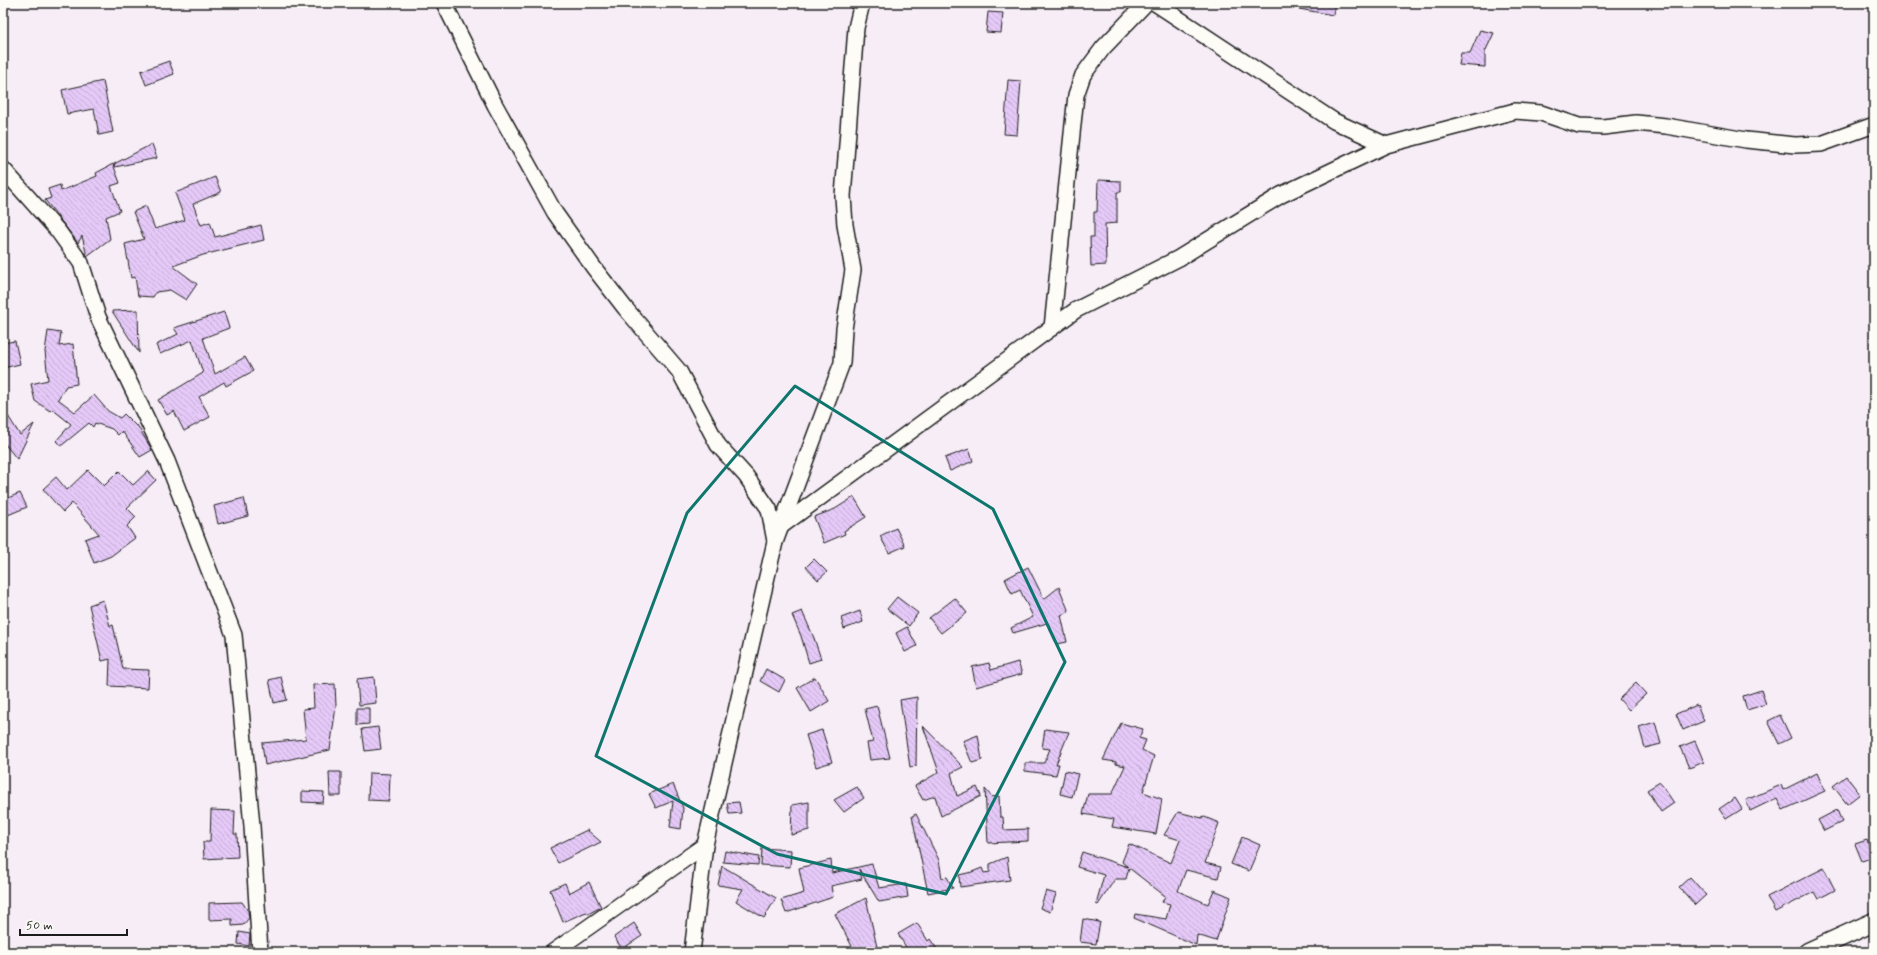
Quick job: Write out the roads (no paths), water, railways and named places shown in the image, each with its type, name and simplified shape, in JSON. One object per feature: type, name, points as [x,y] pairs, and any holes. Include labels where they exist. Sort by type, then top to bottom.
[{"type":"street","points":[[444,3],[495,105],[556,213],[594,268],[625,308],[678,371],[718,445],[746,476],[769,509],[775,542]]},
{"type":"street","points":[[692,952],[705,845],[775,542],[842,363],[844,329],[853,270],[845,225],[843,196],[856,28],[862,3]]},
{"type":"street","points":[[1052,328],[1076,95],[1083,75],[1103,48],[1146,3]]},
{"type":"street","points":[[1155,3],[1334,121],[1386,145]]},
{"type":"street","points":[[780,527],[1076,310],[1179,258],[1281,194],[1386,145],[1515,110],[1541,112],[1579,126],[1603,126],[1636,123],[1666,126],[1746,140],[1795,145],[1821,144],[1874,125]]},
{"type":"street","points":[[3,169],[58,231],[81,262],[98,317],[167,461],[234,635],[252,826],[260,952]]},
{"type":"street","points":[[553,952],[705,845]]},
{"type":"street","points":[[1808,952],[1874,922]]}]
